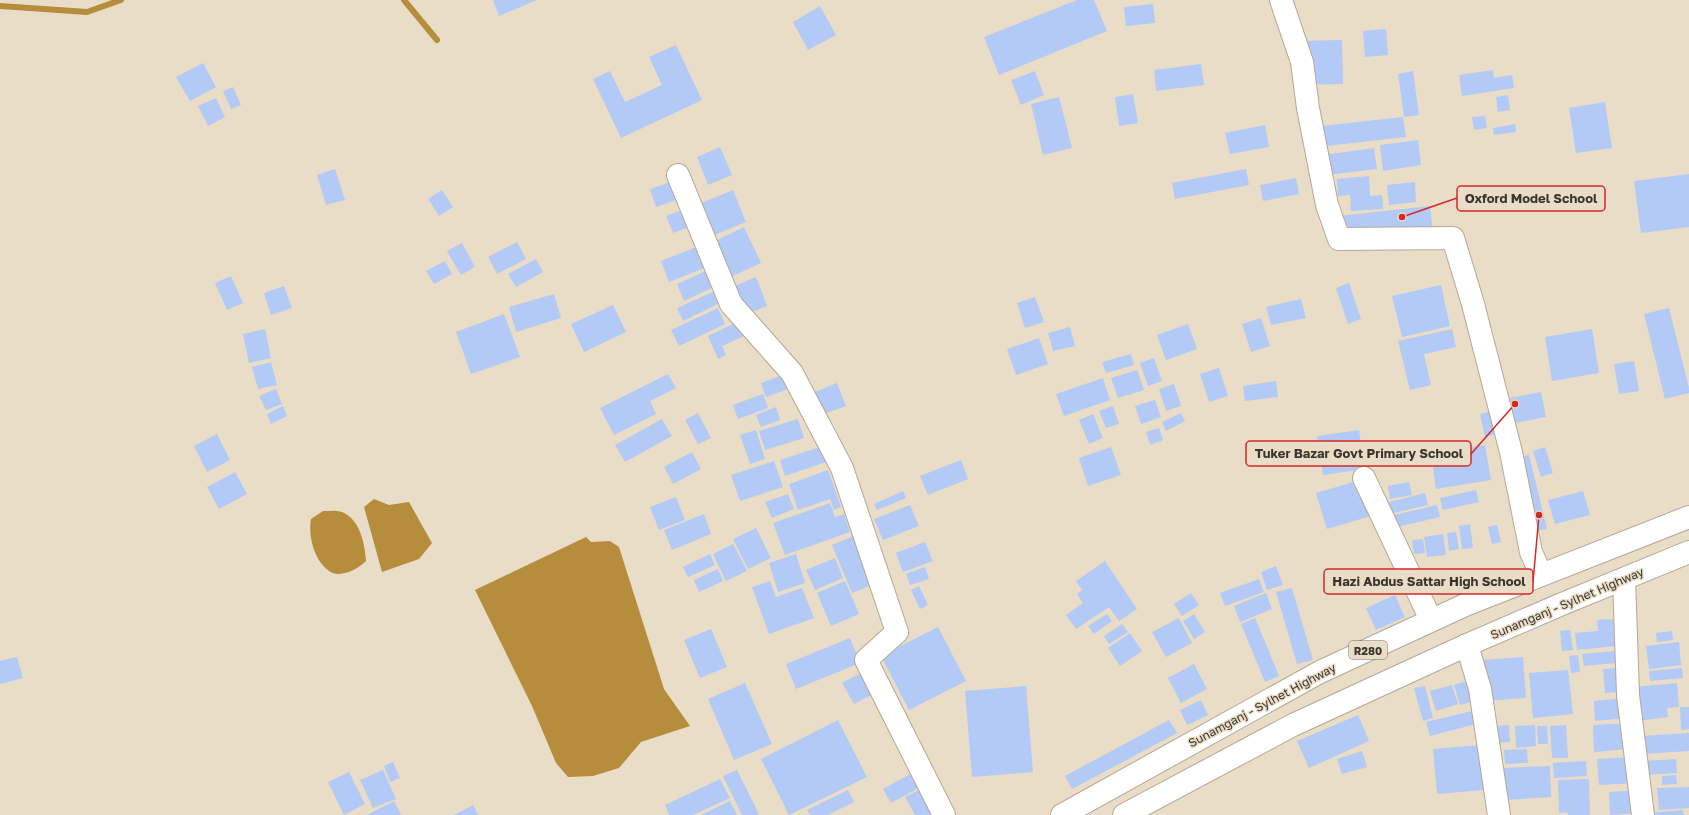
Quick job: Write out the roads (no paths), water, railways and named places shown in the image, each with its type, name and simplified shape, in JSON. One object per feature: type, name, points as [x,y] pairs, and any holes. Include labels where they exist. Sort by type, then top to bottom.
[{"type":"street","points":[[1281,0],[1302,62],[1308,108],[1327,205],[1339,239],[1453,238],[1473,304],[1511,452],[1531,552],[1541,575]]},
{"type":"street","points":[[678,175],[731,304],[792,373],[842,468],[897,632],[866,660],[944,815]]},
{"type":"street","points":[[1364,478],[1431,620]]},
{"type":"street","name":"Sunamganj - Sylhet Highway","points":[[1062,815],[1320,672],[1465,605],[1689,517]]},
{"type":"street","name":"Sunamganj - Sylhet Highway","points":[[1124,815],[1292,726],[1467,645],[1689,552]]},
{"type":"street","points":[[1624,579],[1628,695],[1643,815]]},
{"type":"street","points":[[1467,645],[1480,689],[1499,815]]},
{"type":"waterway","points":[[0,6],[87,12],[121,0]]},
{"type":"waterway","points":[[404,0],[437,40]]},
{"type":"place","name":"Oxford Model School","points":[[1402,217]]},
{"type":"place","name":"Tuker Bazar Govt Primary School","points":[[1515,404]]},
{"type":"place","name":"Hazi Abdus Sattar High School","points":[[1539,515]]}]
